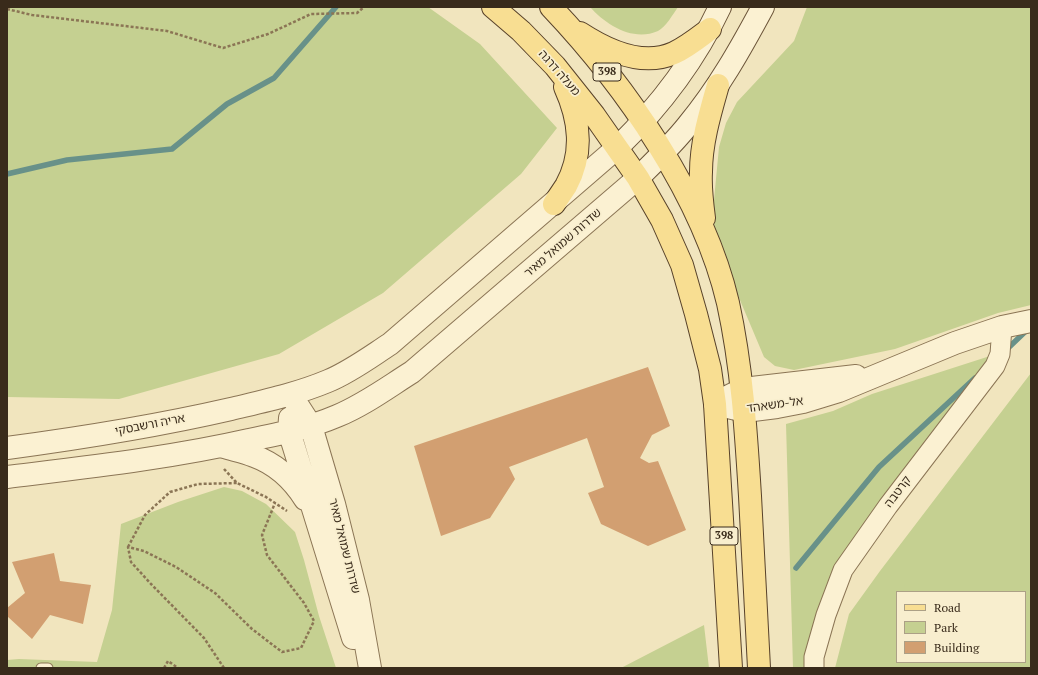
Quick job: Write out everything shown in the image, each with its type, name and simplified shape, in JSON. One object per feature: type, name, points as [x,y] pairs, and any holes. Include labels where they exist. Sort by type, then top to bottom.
[{"type":"main road","name":"מעלה דרגה","points":[[493,7],[521,31],[555,66],[594,114],[618,147]]},
{"type":"main road","name":"398","points":[[550,7],[568,25],[620,87],[643,122],[692,206],[707,237],[719,272],[728,303],[743,389],[759,668]]},
{"type":"main road","points":[[568,25],[613,51],[648,58],[673,53],[691,44],[710,29]]},
{"type":"main road","points":[[554,204],[566,185],[576,162],[579,142],[576,119],[569,96],[555,66]]},
{"type":"main road","points":[[707,237],[701,189],[701,170],[706,132],[718,85]]},
{"type":"main road","name":"398","points":[[618,147],[662,220],[682,265],[708,362],[715,404],[732,668]]},
{"type":"street","points":[[291,395],[328,381],[358,365],[390,344],[554,204],[618,147],[643,122],[670,90],[710,29],[720,7]]},
{"type":"street","name":"שדרות שמואל מאיר","points":[[289,432],[338,416],[372,398],[412,372],[638,178],[663,154],[690,124],[737,55],[763,7]]},
{"type":"street","name":"אל-משאהד","points":[[715,404],[745,411],[777,407],[821,397],[955,343],[1002,327],[1031,321]]},
{"type":"street","name":"קרטבה","points":[[814,668],[814,657],[826,615],[843,570],[888,506],[995,366],[1000,354],[1002,327]]},
{"type":"street","name":"אל-משאהד","points":[[715,404],[743,389],[877,374]]},
{"type":"street","name":"שדרות שמואל מאיר","points":[[291,395],[311,426],[334,504],[358,600],[370,668]]},
{"type":"street","name":"שדרות שמואל מאיר","points":[[291,395],[289,432],[362,668]]},
{"type":"street","name":"אריה ורשבסקי","points":[[7,448],[94,436],[204,415],[291,395]]},
{"type":"street","points":[[7,477],[98,466],[214,448],[289,432]]},
{"type":"street","points":[[214,448],[254,456],[278,469],[297,487],[314,514]]},
{"type":"lane","points":[[41,668],[48,668]]},
{"type":"path","points":[[7,9],[32,15],[166,31],[223,48],[268,34],[311,14],[357,13],[364,7]]},
{"type":"path","points":[[214,448],[237,483]]},
{"type":"path","points":[[224,668],[204,638],[151,584],[132,562],[128,547],[145,515],[170,492],[198,484],[237,483],[266,497],[287,511]]},
{"type":"path","points":[[128,547],[144,551],[176,567],[215,593],[252,629],[282,652],[301,648],[314,621],[304,603],[267,556],[262,535],[275,503]]},
{"type":"path","points":[[164,668],[168,661],[178,668]]},
{"type":"green space","points":[[7,7],[428,7],[480,44],[557,128],[521,174],[383,293],[279,354],[119,399],[7,397]]},
{"type":"green space","points":[[590,7],[678,7],[664,27],[649,34],[639,34],[621,30],[604,20]]},
{"type":"green space","points":[[807,7],[1031,7],[1031,305],[998,313],[895,349],[794,370],[775,366],[764,357],[718,248],[714,224],[714,200],[719,147],[726,123],[737,102],[794,41]]},
{"type":"green space","points":[[990,356],[834,566],[810,646],[810,668],[793,668],[786,424],[833,411],[872,394]]},
{"type":"green space","points":[[1031,373],[1031,668],[835,668],[849,614]]},
{"type":"green space","points":[[224,487],[242,491],[266,504],[295,532],[319,616],[336,668],[7,668],[7,660],[19,659],[97,662],[112,610],[121,524],[178,502]]},
{"type":"green space","points":[[704,625],[709,668],[621,668]]},
{"type":"building","points":[[648,367],[670,426],[652,435],[640,458],[649,463],[658,461],[686,530],[648,546],[601,524],[588,493],[604,487],[587,438],[509,467],[515,479],[490,518],[441,536],[414,446]]},
{"type":"building","points":[[54,553],[60,581],[91,585],[83,624],[50,615],[32,639],[7,616],[7,608],[25,593],[12,562]]},
{"type":"waterway","points":[[7,174],[67,160],[172,149],[227,104],[274,78],[336,7]]},
{"type":"waterway","points":[[1005,351],[1028,329]]},
{"type":"waterway","points":[[796,568],[879,467],[975,378]]}]
